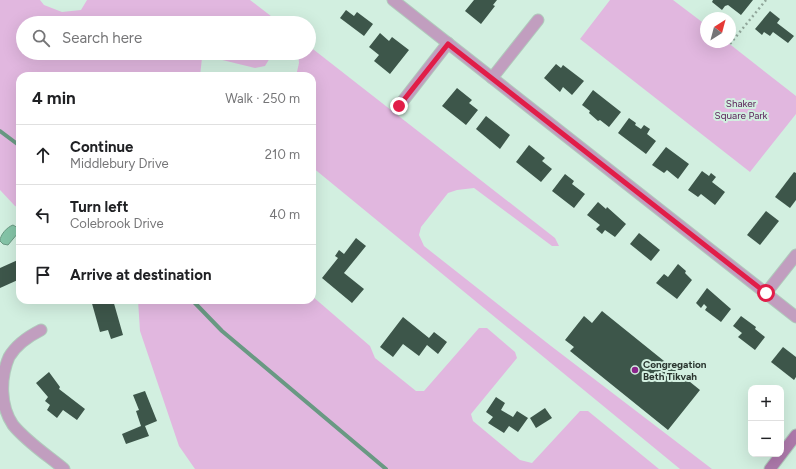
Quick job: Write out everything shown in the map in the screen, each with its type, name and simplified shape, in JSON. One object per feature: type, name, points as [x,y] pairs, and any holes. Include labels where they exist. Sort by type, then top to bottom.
[{"type":"main road","points":[[770,469],[796,435]]},
{"type":"street","points":[[394,0],[796,317]]},
{"type":"street","points":[[492,78],[538,20]]},
{"type":"street","points":[[399,106],[448,44]]},
{"type":"street","points":[[766,293],[796,255]]},
{"type":"street","points":[[41,330],[28,337],[9,357],[5,367],[1,391],[6,414],[13,425],[22,435],[64,469]]},
{"type":"path","points":[[736,37],[766,0]]},
{"type":"green space","points":[[0,0],[40,0],[44,5],[62,12],[81,10],[87,0],[250,0],[271,16],[16,16],[16,60],[202,60],[200,72],[16,72],[16,206],[0,190]]},
{"type":"green space","name":"Shaker Square Park","points":[[610,0],[673,0],[700,20],[700,48],[735,48],[796,96],[796,114],[750,172],[580,39]]},
{"type":"green space","points":[[316,51],[555,238],[559,246],[552,246],[474,188],[457,190],[448,193],[421,227],[419,235],[424,246],[551,346],[712,469],[680,469],[316,170],[316,72],[297,72],[299,60],[316,60]]},
{"type":"green space","points":[[222,60],[269,60],[265,66],[255,68]]},
{"type":"green space","points":[[316,299],[370,346],[375,358],[416,391],[424,391],[479,328],[487,328],[515,352],[517,358],[471,414],[473,421],[520,460],[532,463],[580,411],[588,411],[659,469],[195,469],[179,446],[140,331],[138,304],[316,304]]},
{"type":"shaded area","points":[[13,225],[16,227],[16,235],[8,245],[3,244],[0,241],[1,236],[6,229]]},
{"type":"building","points":[[474,0],[497,0],[493,5],[495,6],[481,24],[465,11]]},
{"type":"building","points":[[713,0],[753,0],[741,15],[728,5],[722,10],[712,2]]},
{"type":"building","points":[[346,10],[354,16],[357,12],[373,24],[364,36],[340,18]]},
{"type":"building","points":[[770,11],[780,19],[777,23],[794,36],[788,43],[773,32],[770,36],[764,32],[762,35],[755,29]]},
{"type":"building","points":[[380,33],[389,41],[392,37],[409,50],[390,74],[374,61],[379,55],[369,47]]},
{"type":"building","points":[[556,64],[561,68],[563,65],[584,81],[572,95],[563,87],[560,92],[544,78]]},
{"type":"building","points":[[457,88],[472,100],[469,103],[478,110],[466,125],[442,106]]},
{"type":"building","points":[[593,90],[621,112],[609,127],[600,120],[598,121],[589,113],[590,111],[582,105]]},
{"type":"building","points":[[486,116],[510,135],[500,149],[476,129]]},
{"type":"building","points":[[629,118],[641,129],[644,125],[650,129],[647,134],[656,141],[646,154],[618,133]]},
{"type":"building","points":[[529,145],[545,158],[542,161],[552,169],[541,182],[516,162]]},
{"type":"building","points":[[666,147],[689,164],[678,179],[667,170],[664,173],[652,165]]},
{"type":"building","points":[[702,171],[709,176],[711,173],[716,177],[712,182],[725,192],[715,205],[701,194],[698,197],[688,190]]},
{"type":"building","points":[[794,172],[796,173],[796,200],[790,208],[775,197]]},
{"type":"building","points":[[565,174],[574,181],[572,184],[585,194],[574,208],[552,191]]},
{"type":"building","points":[[598,202],[606,209],[607,207],[626,224],[615,237],[605,230],[602,234],[596,229],[600,225],[587,215]]},
{"type":"building","points":[[766,211],[779,221],[760,245],[747,235]]},
{"type":"building","points":[[639,233],[660,250],[651,261],[630,244]]},
{"type":"building","points":[[356,238],[366,246],[344,273],[364,289],[352,303],[322,278],[338,258],[335,256],[339,250],[344,254]]},
{"type":"building","points":[[16,261],[16,281],[0,288],[0,268]]},
{"type":"building","points":[[678,264],[686,271],[685,273],[692,280],[677,299],[656,283],[664,274],[668,277]]},
{"type":"building","points":[[707,288],[731,309],[721,322],[705,310],[707,307],[704,304],[701,308],[696,303]]},
{"type":"building","points":[[92,304],[114,304],[123,335],[111,339],[108,330],[100,332]]},
{"type":"building","name":"Congregation Beth Tikvah","points":[[602,311],[700,390],[668,430],[570,351],[574,347],[565,340],[584,316],[592,323]]},
{"type":"building","points":[[741,316],[756,327],[755,329],[765,337],[755,350],[738,337],[742,333],[733,326]]},
{"type":"building","points":[[403,317],[429,338],[434,332],[447,342],[438,354],[427,345],[419,356],[403,344],[393,357],[380,347]]},
{"type":"building","points":[[783,347],[796,357],[796,377],[794,380],[771,362]]},
{"type":"building","points":[[49,372],[60,387],[59,389],[85,409],[77,420],[63,410],[57,418],[47,410],[50,405],[45,401],[48,397],[36,383]]},
{"type":"building","points":[[145,391],[157,421],[145,426],[149,436],[126,444],[122,434],[141,426],[136,411],[139,410],[133,395]]},
{"type":"building","points":[[496,397],[505,403],[501,410],[513,417],[517,411],[528,418],[518,432],[509,426],[504,433],[488,423],[493,417],[486,412]]},
{"type":"building","points":[[545,408],[552,418],[536,428],[530,418]]},
{"type":"waterway","points":[[0,131],[16,143]]},
{"type":"waterway","points":[[196,304],[222,331],[386,469]]},
{"type":"place","name":"Congregation Beth Tikvah","points":[[635,370]]},
{"type":"route","points":[[399,106],[448,44],[766,293]]}]
